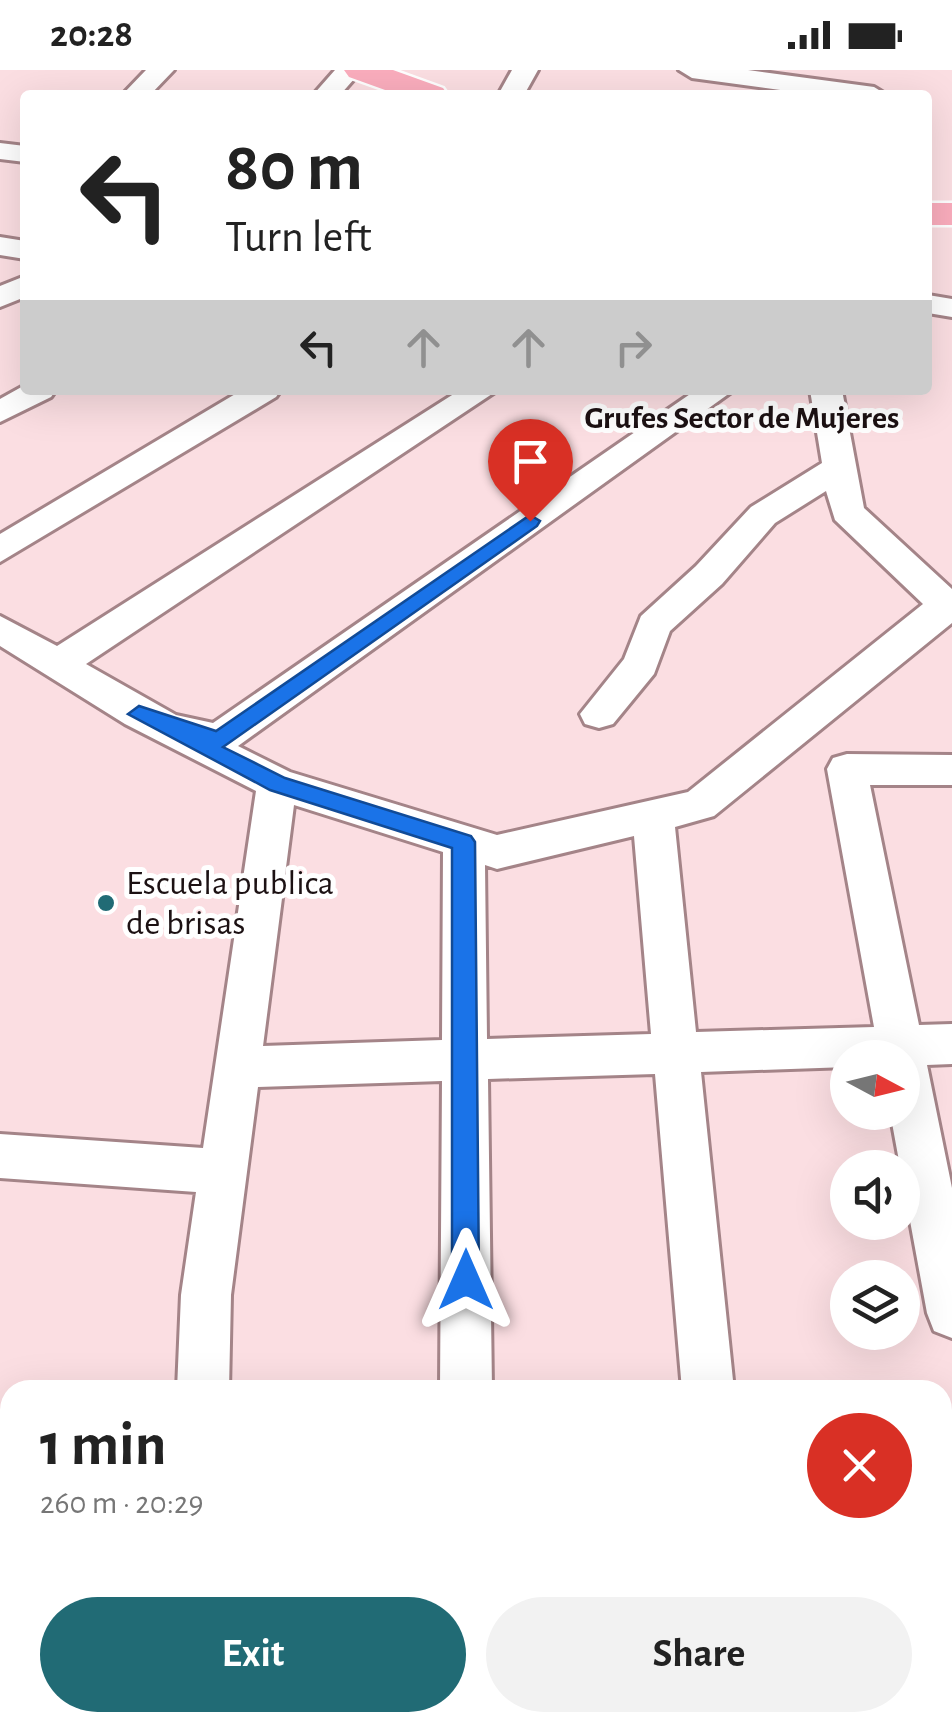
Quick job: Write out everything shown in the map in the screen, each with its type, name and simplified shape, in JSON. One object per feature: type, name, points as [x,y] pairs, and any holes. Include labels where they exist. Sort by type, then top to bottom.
[{"type":"main road","points":[[361,70],[416,90]]},
{"type":"street","points":[[140,90],[161,70]]},
{"type":"street","points":[[331,90],[349,70]]},
{"type":"street","points":[[692,70],[839,90]]},
{"type":"street","points":[[0,412],[31,395]]},
{"type":"street","points":[[0,550],[258,395]]},
{"type":"street","points":[[57,664],[474,395]]},
{"type":"street","points":[[139,714],[218,740],[711,395]]},
{"type":"street","points":[[0,630],[139,714],[278,784],[497,852],[700,805],[948,608],[847,512],[827,395]]},
{"type":"street","points":[[598,714],[641,664],[654,625],[709,575],[762,515],[839,467]]},
{"type":"street","points":[[899,1040],[847,769],[952,770]]},
{"type":"street","points":[[203,1380],[206,1295],[278,784]]},
{"type":"street","points":[[653,816],[707,1380]]},
{"type":"street","points":[[464,842],[466,1380]]},
{"type":"street","points":[[920,1045],[952,1044]]},
{"type":"street","points":[[237,1067],[830,1048]]},
{"type":"street","points":[[916,1130],[952,1313]]},
{"type":"street","points":[[0,1156],[223,1172]]},
{"type":"place","name":"Escuela publica de brisas","points":[[106,903]]},
{"type":"district","name":"Grufes Sector de Mujeres","points":[[742,418]]},
{"type":"route","points":[[466,1280],[464,842],[278,784],[139,714],[218,740],[530,521]]}]
